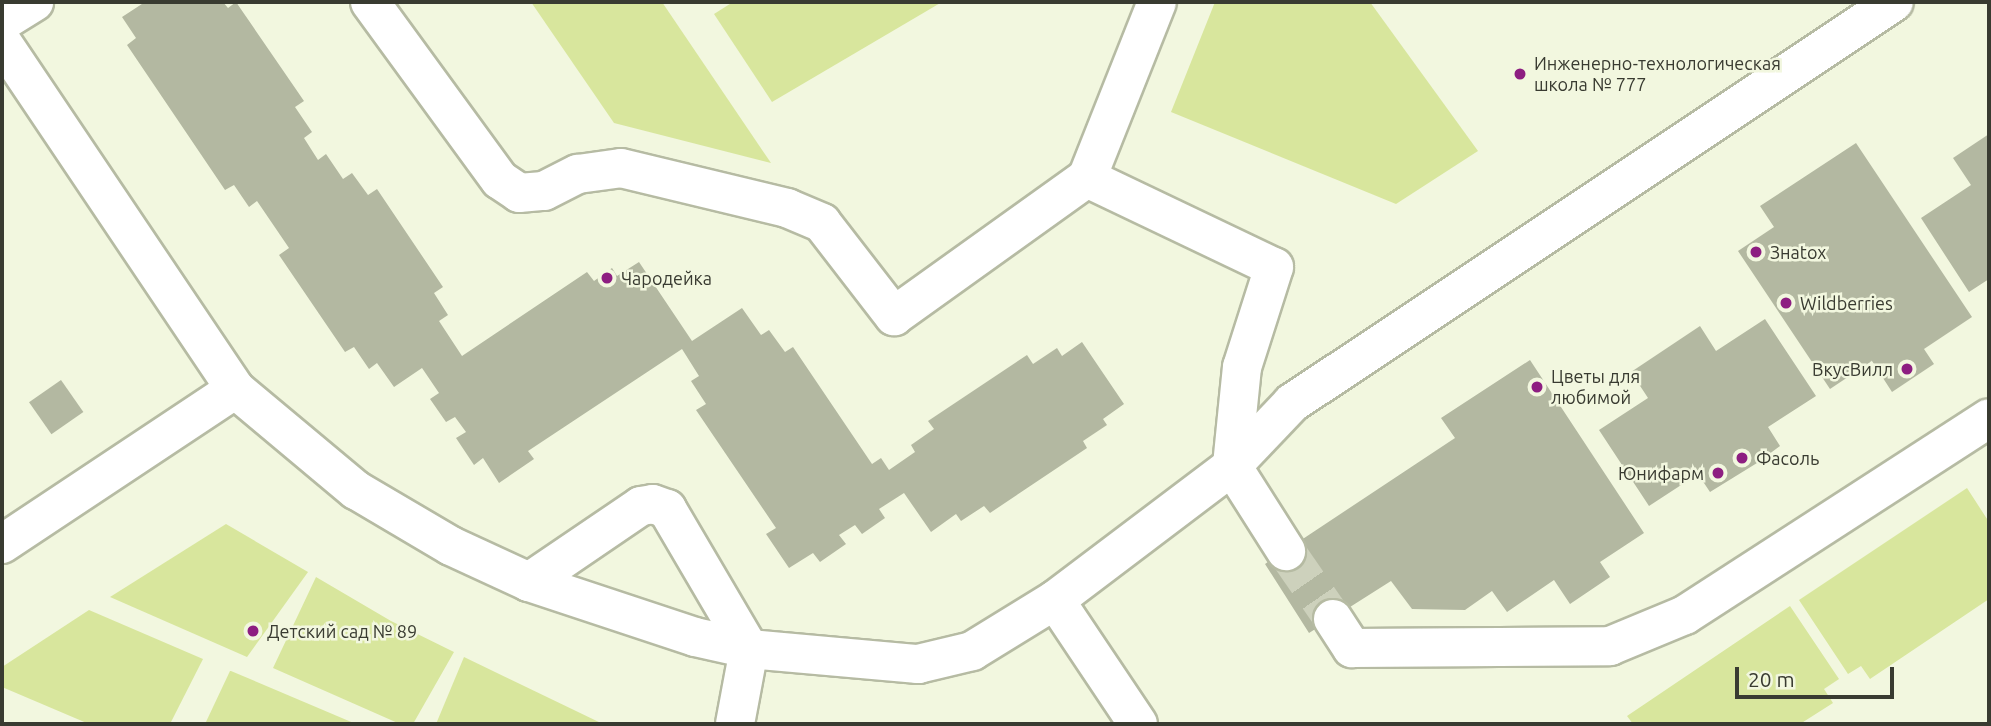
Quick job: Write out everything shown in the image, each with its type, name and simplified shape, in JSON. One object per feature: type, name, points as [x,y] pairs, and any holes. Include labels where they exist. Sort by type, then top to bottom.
[{"type":"lane","points":[[2,22],[34,2]]},
{"type":"lane","points":[[370,2],[500,180],[519,193],[544,191],[578,174],[621,168],[787,208],[822,223],[894,316],[1087,178],[1157,2]]},
{"type":"lane","points":[[2,42],[236,389],[356,490],[451,546],[529,582],[695,637],[748,649],[918,664],[972,651],[1055,600],[1232,466],[1292,403],[1894,2]]},
{"type":"lane","points":[[1087,178],[1274,267],[1242,368],[1232,466],[1286,551]]},
{"type":"lane","points":[[2,544],[236,389]]},
{"type":"lane","points":[[1333,619],[1352,648],[1610,646],[1685,615],[1989,418]]},
{"type":"lane","points":[[529,582],[641,506],[653,504],[667,509],[748,649],[735,724]]},
{"type":"lane","points":[[1055,600],[1138,724]]},
{"type":"green space","points":[[531,2],[662,2],[771,163],[614,123]]},
{"type":"green space","points":[[733,2],[942,2],[772,102],[714,14]]},
{"type":"green space","points":[[1215,2],[1370,2],[1478,151],[1396,204],[1171,112]]},
{"type":"green space","points":[[1967,488],[1989,522],[1989,599],[1870,679],[1861,666],[1848,674],[1799,600]]},
{"type":"green space","points":[[226,524],[308,572],[247,657],[110,597]]},
{"type":"green space","points":[[316,577],[391,621],[454,652],[413,724],[400,724],[273,668]]},
{"type":"green space","points":[[1790,606],[1839,679],[1824,689],[1833,703],[1800,724],[1633,724],[1627,716]]},
{"type":"green space","points":[[89,610],[203,659],[170,724],[89,724],[2,687],[2,667]]},
{"type":"green space","points":[[464,657],[603,724],[436,724]]},
{"type":"green space","points":[[231,671],[356,724],[205,724]]},
{"type":"building","points":[[145,2],[223,2],[228,8],[236,2],[304,101],[295,107],[312,132],[304,138],[318,160],[326,154],[343,179],[352,173],[368,195],[377,189],[443,287],[434,293],[448,315],[439,321],[462,356],[587,272],[594,281],[612,268],[617,276],[639,262],[692,341],[742,308],[761,335],[769,330],[785,352],[793,347],[872,464],[881,458],[889,470],[915,452],[911,445],[934,429],[928,421],[1027,355],[1033,364],[1057,348],[1062,356],[1082,342],[1124,404],[1103,419],[1107,425],[1083,441],[1087,448],[990,513],[984,506],[961,521],[956,514],[931,532],[904,493],[879,509],[885,518],[862,534],[855,525],[839,535],[846,544],[820,562],[813,553],[789,568],[766,534],[776,528],[696,410],[706,404],[691,381],[699,376],[682,349],[528,451],[534,459],[499,483],[483,458],[474,465],[456,438],[466,432],[455,417],[446,422],[430,399],[439,393],[422,368],[394,387],[377,363],[369,369],[354,347],[345,352],[279,255],[289,248],[257,201],[249,207],[234,185],[225,190],[127,45],[136,38],[122,17]]},
{"type":"building","points":[[1989,134],[1989,279],[1969,292],[1921,218],[1971,185],[1953,158]]},
{"type":"building","points":[[1856,143],[1972,317],[1924,349],[1934,364],[1892,392],[1872,361],[1830,389],[1738,251],[1774,227],[1760,206]]},
{"type":"building","points":[[1765,319],[1816,396],[1768,427],[1780,446],[1757,463],[1710,492],[1698,474],[1649,506],[1599,430],[1648,398],[1631,372],[1700,326],[1716,351]]},
{"type":"building","points":[[1530,360],[1644,533],[1600,562],[1610,577],[1570,604],[1554,580],[1507,612],[1492,591],[1465,610],[1412,609],[1391,581],[1309,633],[1265,564],[1455,438],[1441,418]]},
{"type":"building","points":[[61,380],[83,412],[51,434],[29,402]]},
{"type":"tunnel","points":[[1286,551],[1333,619]]},
{"type":"place","name":"Инженерно-технологическая школа № 777","points":[[1520,74]]},
{"type":"place","name":"Знаtox","points":[[1756,252]]},
{"type":"place","name":"Чародейка","points":[[607,278]]},
{"type":"place","name":"Wildberries","points":[[1786,303]]},
{"type":"place","name":"ВкусВилл","points":[[1907,369]]},
{"type":"place","name":"Цветы для любимой","points":[[1537,387]]},
{"type":"place","name":"Фасоль","points":[[1742,458]]},
{"type":"place","name":"Юнифарм","points":[[1718,473]]},
{"type":"place","name":"Детский сад № 89","points":[[253,631]]}]
